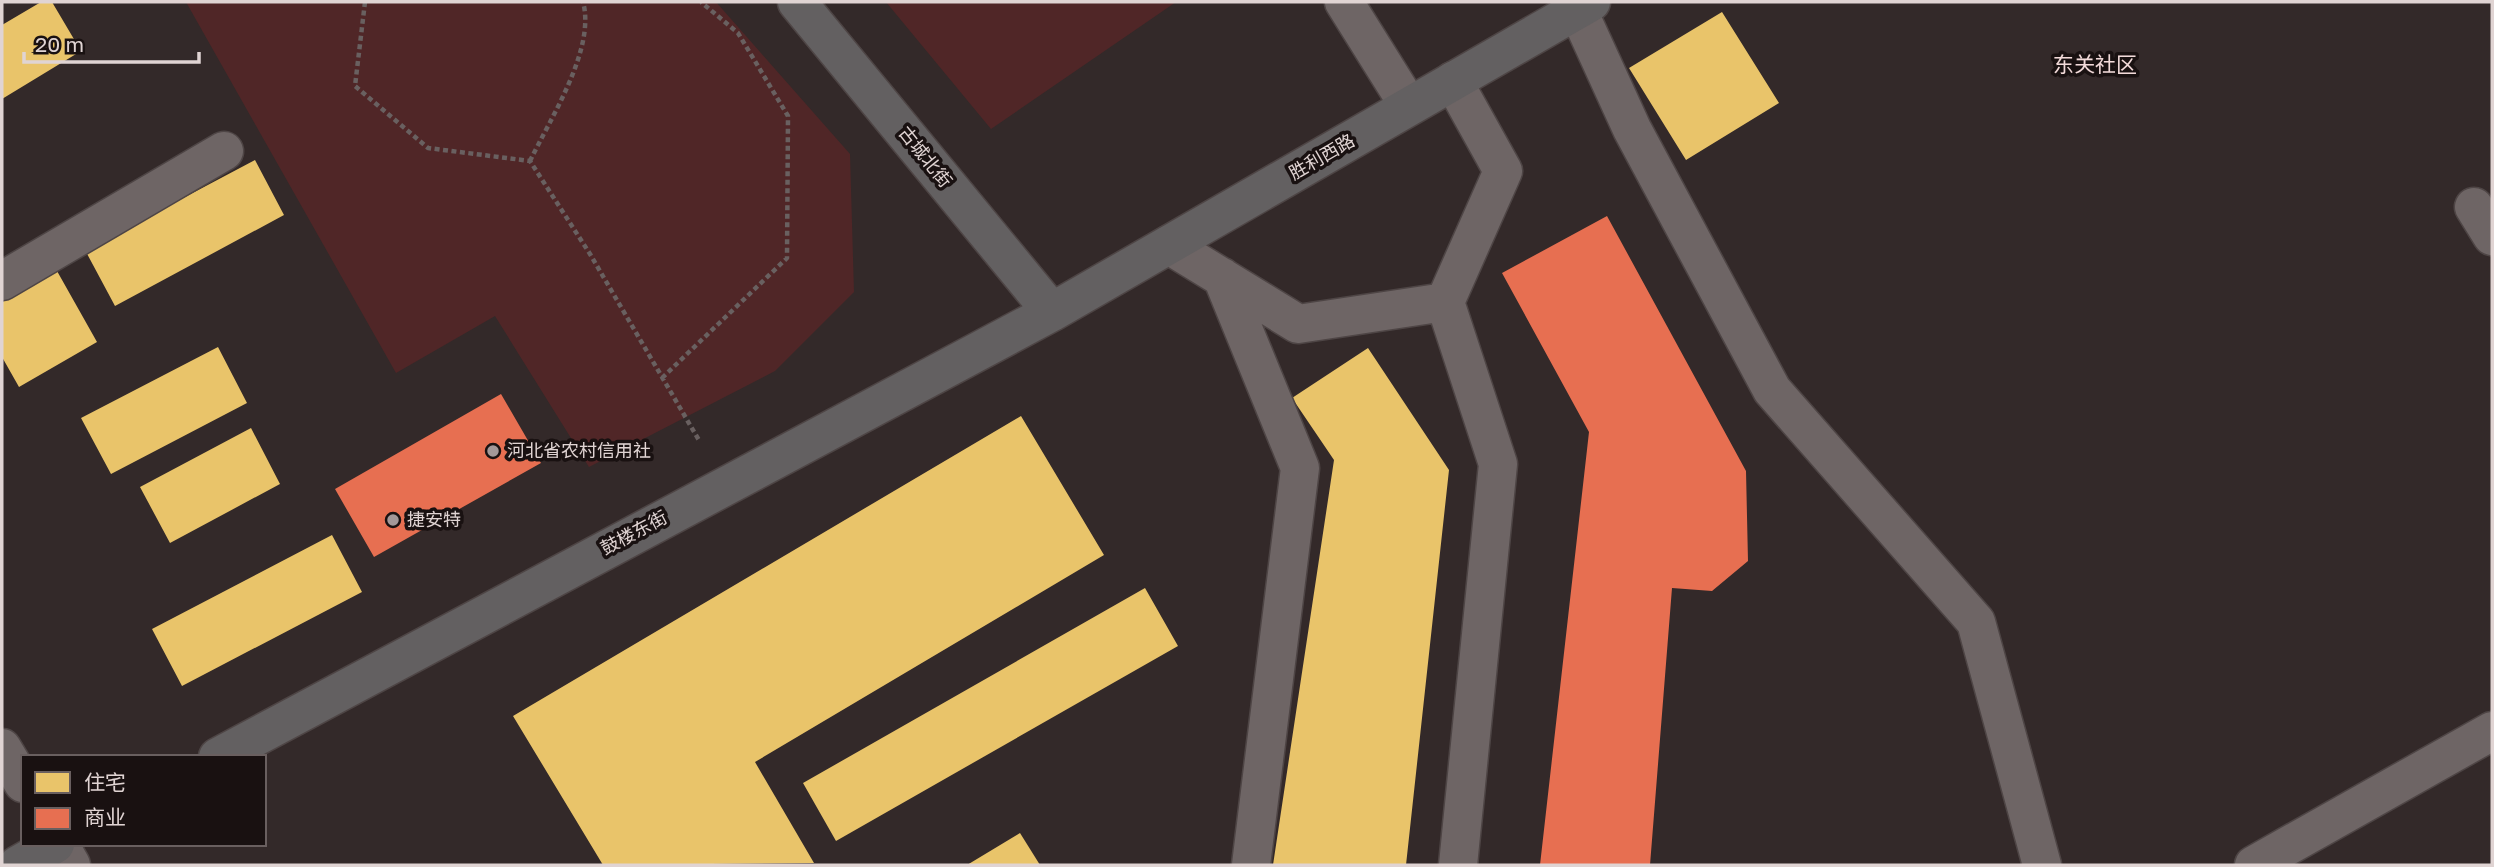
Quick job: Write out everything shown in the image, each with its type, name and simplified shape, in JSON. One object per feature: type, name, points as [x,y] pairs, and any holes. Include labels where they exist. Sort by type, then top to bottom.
[{"type":"main road","name":"古城北街","points":[[797,2],[1052,312]]},
{"type":"main road","name":"胜利西路","points":[[1052,312],[1409,107],[1582,4]]},
{"type":"main road","name":"鼓楼东街","points":[[222,755],[1052,312]]},
{"type":"main road","points":[[18,865],[53,846]]},
{"type":"street","points":[[1344,2],[1409,107]]},
{"type":"street","points":[[1582,4],[1632,129],[1772,390],[1976,622],[2042,865]]},
{"type":"street","points":[[1453,81],[1503,171],[1444,302],[1499,464],[1458,865]]},
{"type":"street","points":[[2,281],[223,151]]},
{"type":"street","points":[[1169,245],[1298,324],[1444,302]]},
{"type":"street","points":[[1222,277],[1300,468],[1251,865]]},
{"type":"street","points":[[2254,865],[2492,731]]},
{"type":"street","points":[[2,748],[21,780]]},
{"type":"street","points":[[58,846],[71,865]]},
{"type":"path","points":[[365,2],[355,86],[428,148],[530,161]]},
{"type":"path","points":[[530,161],[577,62],[587,17],[583,2]]},
{"type":"path","points":[[662,379],[787,258],[788,116],[738,33],[701,2]]},
{"type":"path","points":[[530,161],[724,485]]},
{"type":"shaded area","points":[[186,2],[716,2],[850,154],[854,292],[775,371],[589,467],[495,316],[396,373]]},
{"type":"shaded area","points":[[886,2],[1176,2],[991,129]]},
{"type":"building: 住宅","points":[[41,2],[52,2],[81,51],[2,99],[2,25]]},
{"type":"building: 住宅","points":[[1722,12],[1779,103],[1686,160],[1629,68]]},
{"type":"building: 住宅","points":[[255,160],[284,215],[115,306],[85,250]]},
{"type":"building: 住宅","points":[[57,271],[97,342],[19,387],[2,357],[2,302]]},
{"type":"building: 住宅","points":[[218,347],[247,403],[111,474],[81,418]]},
{"type":"building: 住宅","points":[[1368,348],[1449,470],[1406,865],[1273,865],[1334,460],[1292,398]]},
{"type":"building: 住宅","points":[[1021,416],[1104,555],[755,762],[814,863],[603,865],[513,716]]},
{"type":"building: 住宅","points":[[251,428],[280,484],[170,543],[140,487]]},
{"type":"building: 住宅","points":[[332,535],[362,592],[182,686],[152,629]]},
{"type":"building: 住宅","points":[[1145,588],[1178,646],[836,841],[803,783]]},
{"type":"building: 住宅","points":[[1020,833],[1040,865],[967,865]]},
{"type":"building: 商业","points":[[1607,216],[1746,471],[1748,561],[1712,591],[1672,588],[1650,865],[1540,865],[1589,432],[1502,273]]},
{"type":"building: 商业","points":[[501,394],[541,463],[374,557],[335,489]]},
{"type":"place","name":"河北省农村信用社","points":[[493,451]]},
{"type":"place","name":"捷安特","points":[[393,520]]},
{"type":"district","name":"东关社区","points":[[2095,65]]}]
